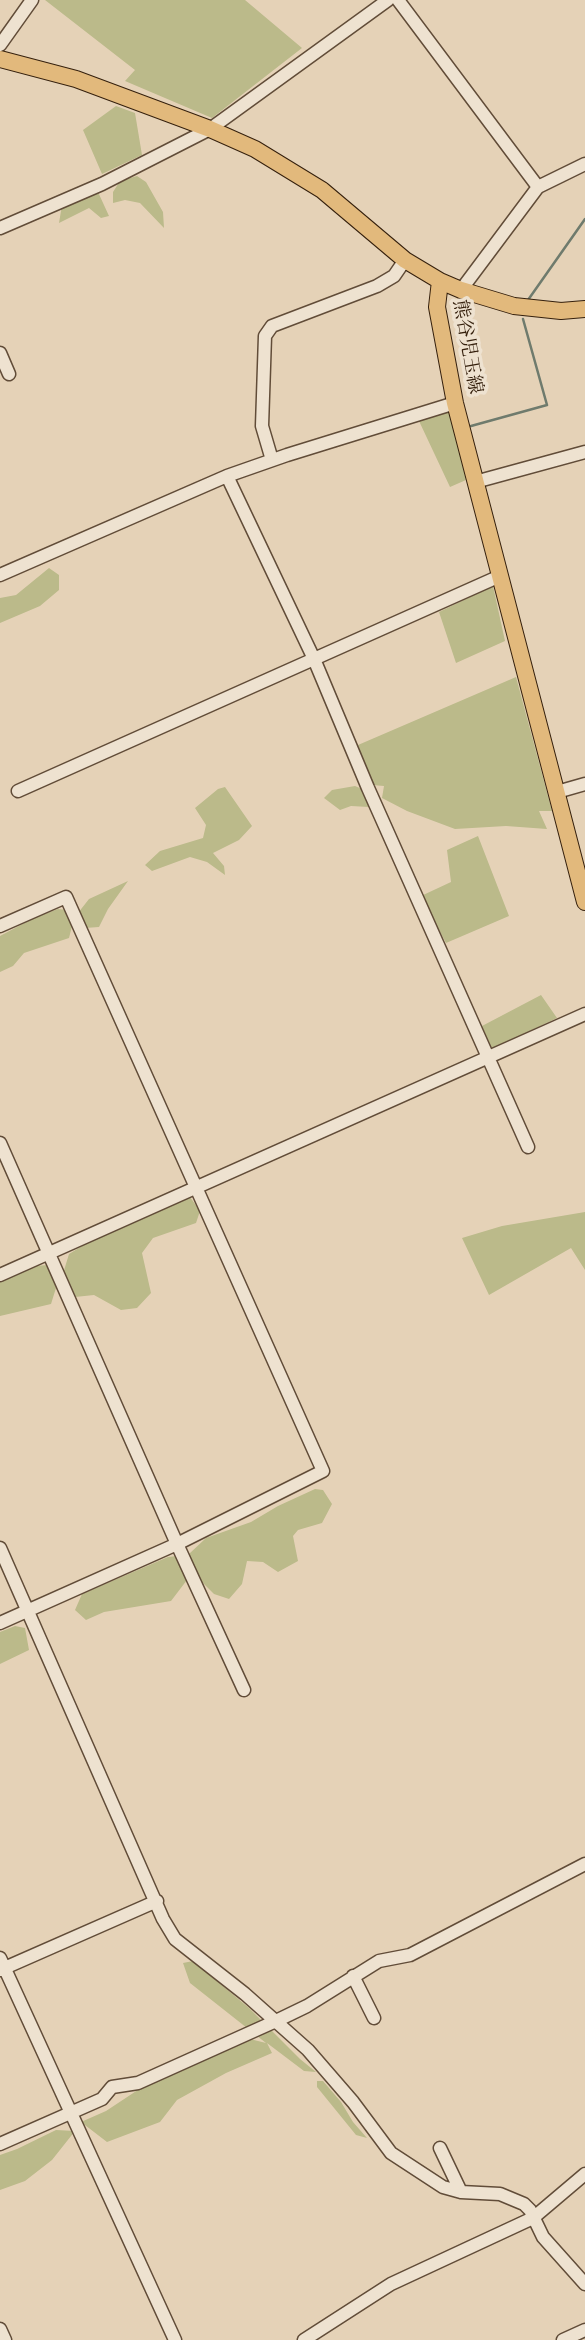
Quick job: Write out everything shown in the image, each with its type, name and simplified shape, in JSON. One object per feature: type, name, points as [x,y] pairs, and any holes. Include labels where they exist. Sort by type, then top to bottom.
[{"type":"main road","name":"熊谷児玉線","points":[[0,59],[76,79],[210,129],[262,153],[335,199],[405,260],[440,281],[437,307],[455,403],[585,902]]},
{"type":"main road","points":[[440,281],[488,300],[527,309],[585,309]]},
{"type":"street","points":[[0,228],[102,184],[210,129],[388,0]]},
{"type":"street","points":[[398,0],[538,187]]},
{"type":"street","points":[[0,45],[30,1]]},
{"type":"street","points":[[461,290],[538,187],[585,164]]},
{"type":"street","points":[[272,460],[262,426],[265,335],[272,326],[386,281],[394,276],[405,260]]},
{"type":"street","points":[[0,353],[9,374]]},
{"type":"street","points":[[0,575],[227,476],[455,403]]},
{"type":"street","points":[[475,482],[585,452]]},
{"type":"street","points":[[227,476],[314,659],[368,788],[528,1147]]},
{"type":"street","points":[[18,791],[500,576]]},
{"type":"street","points":[[557,792],[585,784]]},
{"type":"street","points":[[0,926],[66,897],[323,1471],[177,1544],[0,1623]]},
{"type":"street","points":[[0,1275],[585,1014]]},
{"type":"street","points":[[0,1143],[244,1690]]},
{"type":"street","points":[[0,1548],[163,1919],[175,1939],[276,2021],[324,2068],[391,2153],[443,2188],[461,2192],[492,2193],[516,2199],[530,2210],[543,2237],[585,2284]]},
{"type":"street","points":[[0,2144],[102,2099],[112,2087],[138,2082],[276,2021],[307,2006],[379,1961],[410,1955],[585,1864]]},
{"type":"street","points":[[157,1901],[1,1965],[175,2340]]},
{"type":"street","points":[[353,1976],[374,2018]]},
{"type":"street","points":[[440,2148],[461,2192]]},
{"type":"street","points":[[304,2340],[391,2284],[533,2218],[585,2174]]},
{"type":"street","points":[[0,2329],[5,2340]]},
{"type":"street","points":[[563,2340],[580,2335]]},
{"type":"shaded area","points":[[45,0],[245,0],[302,48],[212,118],[125,81],[135,70]]},
{"type":"shaded area","points":[[116,106],[135,113],[142,155],[102,174],[83,130]]},
{"type":"shaded area","points":[[137,176],[146,182],[163,212],[164,228],[140,203],[125,200],[113,203],[113,192],[120,181]]},
{"type":"shaded area","points":[[91,192],[98,192],[109,216],[101,218],[89,208],[59,223],[62,205]]},
{"type":"shaded area","points":[[449,411],[466,480],[450,487],[419,421]]},
{"type":"shaded area","points":[[49,568],[59,575],[59,590],[40,606],[0,623],[0,598],[16,595]]},
{"type":"shaded area","points":[[493,586],[505,641],[456,663],[439,612]]},
{"type":"shaded area","points":[[516,677],[552,811],[539,811],[547,829],[506,826],[455,829],[407,811],[382,798],[384,786],[372,785],[358,745]]},
{"type":"shaded area","points":[[355,786],[368,796],[369,807],[351,806],[340,810],[324,798],[332,790]]},
{"type":"shaded area","points":[[225,787],[252,826],[239,840],[213,853],[224,866],[225,875],[207,862],[190,857],[152,871],[145,865],[160,851],[203,838],[206,825],[195,808],[218,789]]},
{"type":"shaded area","points":[[478,836],[509,916],[446,943],[421,896],[451,882],[447,850]]},
{"type":"shaded area","points":[[128,881],[99,927],[85,928],[78,913],[89,899]]},
{"type":"shaded area","points":[[58,909],[67,910],[72,926],[69,938],[24,953],[13,966],[0,972],[0,936]]},
{"type":"shaded area","points":[[541,995],[557,1018],[492,1049],[482,1026]]},
{"type":"shaded area","points":[[190,1197],[200,1211],[196,1223],[153,1238],[142,1253],[151,1293],[137,1308],[121,1310],[94,1295],[75,1297],[65,1287],[62,1277],[69,1254],[92,1240]]},
{"type":"shaded area","points":[[585,1212],[585,1270],[571,1248],[489,1295],[462,1238],[502,1226]]},
{"type":"shaded area","points":[[48,1265],[56,1288],[51,1304],[0,1316],[0,1279],[35,1266]]},
{"type":"shaded area","points":[[315,1489],[323,1490],[332,1504],[322,1523],[298,1530],[293,1536],[298,1561],[278,1572],[263,1562],[247,1561],[242,1584],[229,1599],[214,1594],[198,1578],[189,1554],[206,1538],[251,1522]]},
{"type":"shaded area","points":[[177,1556],[187,1580],[171,1601],[104,1612],[86,1620],[75,1610],[82,1594],[168,1557]]},
{"type":"shaded area","points":[[15,1626],[25,1628],[29,1650],[0,1664],[0,1632]]},
{"type":"shaded area","points":[[193,1961],[249,2008],[316,2072],[304,2071],[267,2043],[272,2053],[226,2073],[177,2100],[160,2122],[107,2142],[81,2122],[106,2111],[162,2074],[250,2039],[266,2043],[190,1983],[183,1963]]},
{"type":"shaded area","points":[[317,2081],[323,2081],[367,2138],[356,2135],[317,2087]]},
{"type":"shaded area","points":[[56,2130],[75,2131],[52,2160],[25,2181],[0,2190],[0,2155]]},
{"type":"waterway","points":[[528,300],[585,219]]},
{"type":"waterway","points":[[471,426],[547,405],[523,319]]}]
